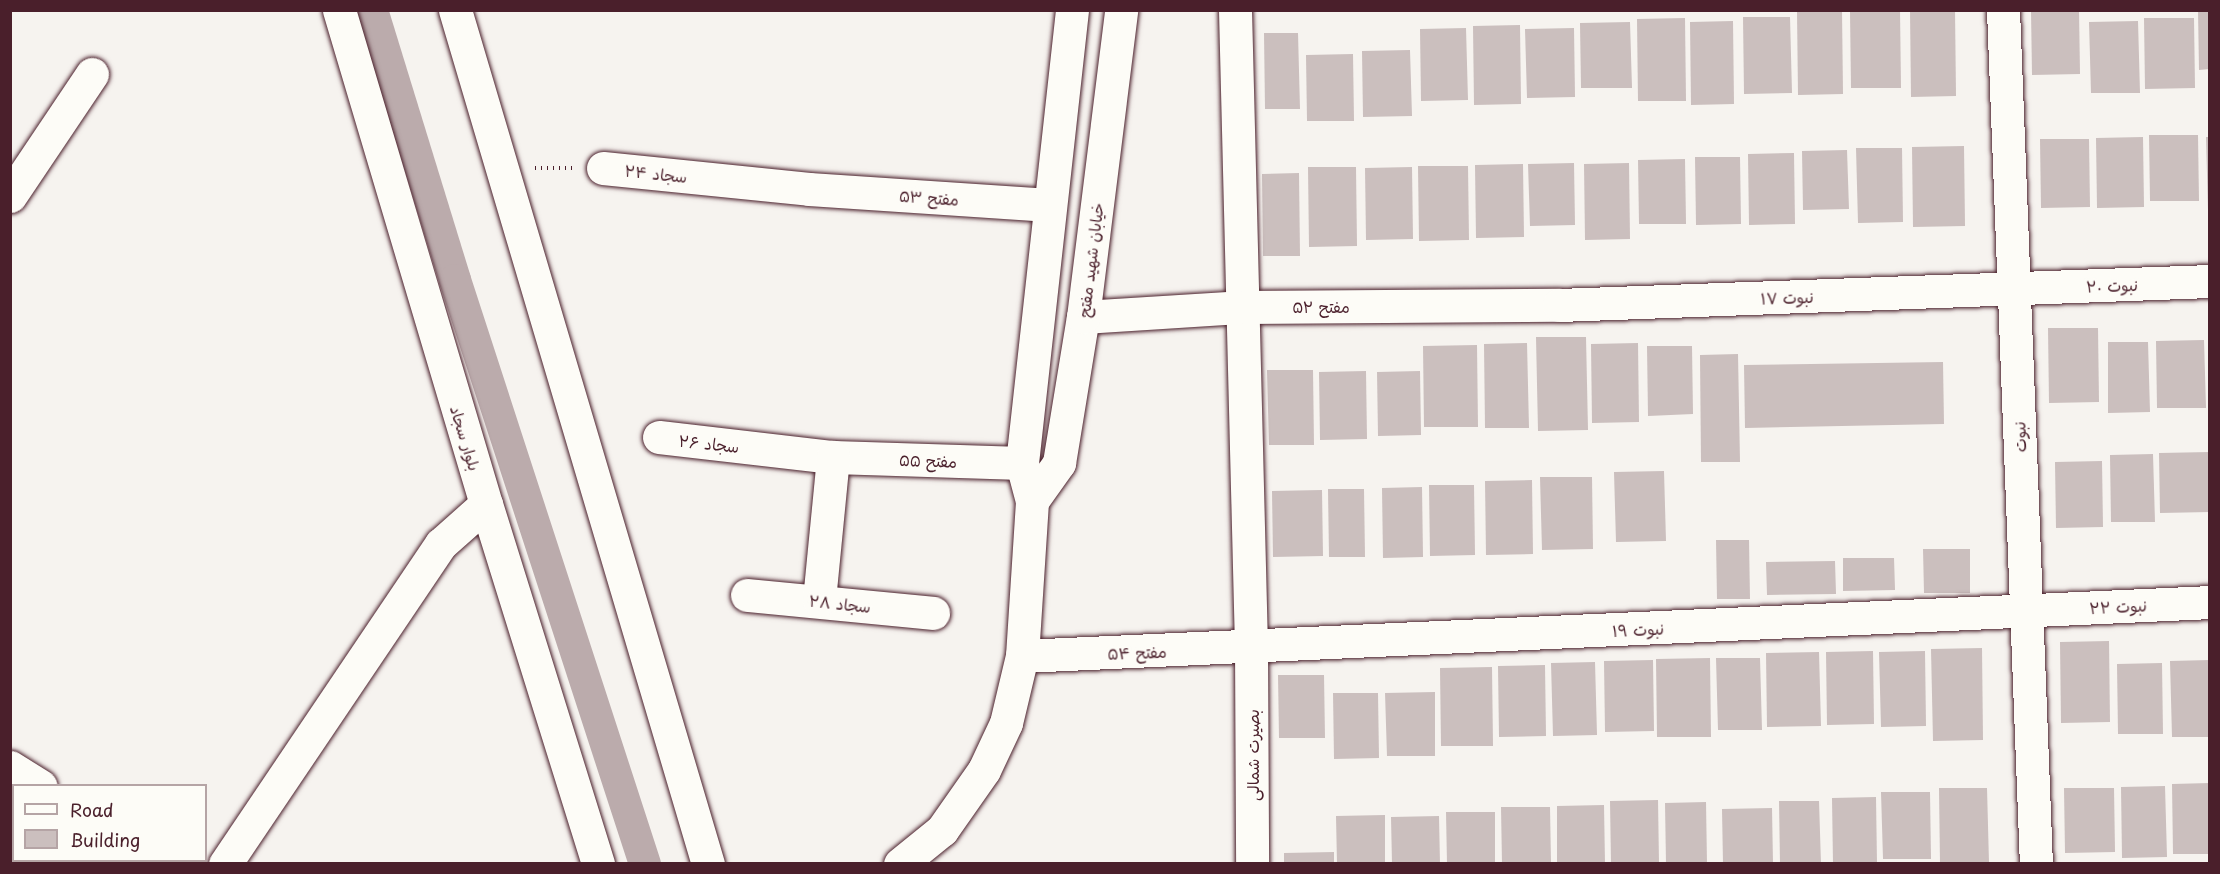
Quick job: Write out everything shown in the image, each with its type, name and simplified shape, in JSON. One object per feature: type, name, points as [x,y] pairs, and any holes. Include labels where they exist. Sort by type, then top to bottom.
[{"type":"street","name":"بلوار سجاد","points":[[339,10],[486,504],[598,864]]},
{"type":"street","points":[[455,10],[708,864]]},
{"type":"street","points":[[900,864],[942,830],[984,770],[1006,723],[1022,656],[1032,501],[1022,463],[1072,10]]},
{"type":"street","name":"خیابان شهید مفتح","points":[[1032,501],[1059,463],[1083,317],[1121,10]]},
{"type":"street","name":"بصیرت شمالی","points":[[1235,10],[1251,647],[1252,864]]},
{"type":"street","name":"نبوت","points":[[2003,10],[2036,864]]},
{"type":"street","points":[[10,196],[93,74]]},
{"type":"street","name":"سجاد ۲۴","points":[[603,168],[809,189]]},
{"type":"street","name":"مفتح ۵۳","points":[[809,189],[1049,205]]},
{"type":"street","name":"نبوت ۲۰","points":[[2014,288],[2210,281]]},
{"type":"street","name":"نبوت ۱۷","points":[[1560,305],[2014,288]]},
{"type":"street","name":"مفتح ۵۲","points":[[1083,317],[1244,307],[1560,305]]},
{"type":"street","name":"سجاد ۲۶","points":[[659,437],[833,457]]},
{"type":"street","points":[[819,600],[833,457]]},
{"type":"street","name":"مفتح ۵۵","points":[[833,457],[1022,463]]},
{"type":"street","points":[[225,864],[441,544],[486,504]]},
{"type":"street","name":"سجاد ۲۸","points":[[747,595],[819,600],[933,613]]},
{"type":"street","name":"نبوت ۲۲","points":[[2026,611],[2210,602]]},
{"type":"street","name":"نبوت ۱۹","points":[[1251,647],[2026,611]]},
{"type":"street","name":"مفتح ۵۴","points":[[1022,656],[1251,647]]},
{"type":"street","points":[[10,767],[37,784]]},
{"type":"path","name":"سجاد ۲۴","points":[[502,168],[603,168]]},
{"type":"building","points":[[1842,10],[1843,94],[1798,95],[1797,11]]},
{"type":"building","points":[[1900,10],[1901,88],[1851,88],[1850,11]]},
{"type":"building","points":[[1910,10],[1955,10],[1956,96],[1911,97]]},
{"type":"building","points":[[2031,10],[2079,10],[2080,74],[2032,75]]},
{"type":"building","points":[[2198,10],[2210,10],[2210,69],[2199,70]]},
{"type":"building","points":[[1743,17],[1790,17],[1792,93],[1744,94]]},
{"type":"building","points":[[1685,18],[1686,101],[1638,101],[1637,19]]},
{"type":"building","points":[[2144,18],[2194,18],[2195,88],[2145,89]]},
{"type":"building","points":[[1733,21],[1734,104],[1691,105],[1690,22]]},
{"type":"building","points":[[2138,21],[2140,93],[2091,93],[2089,22]]},
{"type":"building","points":[[1630,22],[1632,88],[1581,88],[1580,23]]},
{"type":"building","points":[[1520,25],[1521,104],[1474,105],[1473,26]]},
{"type":"building","points":[[1466,28],[1468,100],[1421,101],[1420,29]]},
{"type":"building","points":[[1574,28],[1575,97],[1527,98],[1525,29]]},
{"type":"building","points":[[1264,33],[1298,33],[1300,109],[1265,109]]},
{"type":"building","points":[[1410,50],[1412,116],[1363,117],[1362,51]]},
{"type":"building","points":[[1353,54],[1354,121],[1307,121],[1306,55]]},
{"type":"building","points":[[2149,135],[2198,135],[2199,201],[2150,201]]},
{"type":"building","points":[[2143,137],[2144,207],[2097,208],[2096,138]]},
{"type":"building","points":[[2206,137],[2210,137],[2210,211],[2208,211]]},
{"type":"building","points":[[2040,139],[2089,139],[2090,207],[2041,208]]},
{"type":"building","points":[[1964,146],[1965,226],[1913,227],[1912,147]]},
{"type":"building","points":[[1856,148],[1902,148],[1903,222],[1858,223]]},
{"type":"building","points":[[1847,150],[1849,209],[1803,210],[1802,151]]},
{"type":"building","points":[[1794,153],[1795,224],[1749,225],[1748,154]]},
{"type":"building","points":[[1695,157],[1740,157],[1741,224],[1696,225]]},
{"type":"building","points":[[1685,159],[1686,224],[1639,224],[1638,160]]},
{"type":"building","points":[[1574,163],[1575,225],[1530,226],[1528,164]]},
{"type":"building","points":[[1629,163],[1630,239],[1585,240],[1584,164]]},
{"type":"building","points":[[1523,164],[1524,237],[1476,238],[1475,165]]},
{"type":"building","points":[[1418,166],[1468,166],[1469,240],[1419,241]]},
{"type":"building","points":[[1308,167],[1356,167],[1357,246],[1309,247]]},
{"type":"building","points":[[1412,167],[1413,239],[1366,240],[1365,168]]},
{"type":"building","points":[[1299,173],[1300,256],[1263,256],[1262,174]]},
{"type":"building","points":[[2048,328],[2098,328],[2099,402],[2049,403]]},
{"type":"building","points":[[1536,337],[1586,337],[1588,430],[1538,431]]},
{"type":"building","points":[[2204,340],[2206,408],[2157,408],[2156,341]]},
{"type":"building","points":[[2108,342],[2148,342],[2150,412],[2108,413]]},
{"type":"building","points":[[1527,343],[1529,428],[1485,428],[1484,344]]},
{"type":"building","points":[[1638,343],[1639,422],[1592,423],[1591,344]]},
{"type":"building","points":[[1477,345],[1478,427],[1424,427],[1423,346]]},
{"type":"building","points":[[1647,346],[1692,346],[1693,414],[1648,416]]},
{"type":"building","points":[[1738,354],[1740,462],[1701,462],[1700,355]]},
{"type":"building","points":[[1943,362],[1944,424],[1745,428],[1744,365]]},
{"type":"building","points":[[1267,370],[1313,370],[1314,445],[1269,445]]},
{"type":"building","points":[[1366,371],[1367,439],[1320,440],[1319,372]]},
{"type":"building","points":[[1420,371],[1421,435],[1378,436],[1377,372]]},
{"type":"building","points":[[2210,452],[2210,512],[2160,513],[2159,453]]},
{"type":"building","points":[[2153,454],[2155,522],[2111,522],[2110,455]]},
{"type":"building","points":[[2102,461],[2103,527],[2056,528],[2055,462]]},
{"type":"building","points":[[1664,471],[1666,541],[1616,542],[1614,472]]},
{"type":"building","points":[[1540,477],[1592,477],[1593,549],[1542,550]]},
{"type":"building","points":[[1532,480],[1533,554],[1486,555],[1485,481]]},
{"type":"building","points":[[1429,485],[1474,485],[1475,555],[1430,556]]},
{"type":"building","points":[[1422,487],[1423,557],[1383,558],[1382,488]]},
{"type":"building","points":[[1328,489],[1364,489],[1365,557],[1329,557]]},
{"type":"building","points":[[1322,490],[1323,556],[1273,557],[1272,491]]},
{"type":"building","points":[[1716,540],[1749,540],[1750,599],[1717,599]]},
{"type":"building","points":[[1923,549],[1970,549],[1970,593],[1924,593]]},
{"type":"building","points":[[1843,558],[1894,558],[1895,590],[1843,591]]},
{"type":"building","points":[[1835,561],[1836,594],[1767,595],[1766,562]]},
{"type":"building","points":[[2109,641],[2110,722],[2061,723],[2060,642]]},
{"type":"building","points":[[1982,648],[1983,740],[1933,741],[1931,649]]},
{"type":"building","points":[[1873,651],[1874,724],[1827,725],[1826,652]]},
{"type":"building","points":[[1925,651],[1926,726],[1881,727],[1879,652]]},
{"type":"building","points":[[1819,652],[1821,726],[1767,727],[1766,653]]},
{"type":"building","points":[[1710,658],[1711,737],[1657,737],[1656,659]]},
{"type":"building","points":[[1716,658],[1760,658],[1762,730],[1718,730]]},
{"type":"building","points":[[1653,660],[1654,731],[1605,732],[1604,661]]},
{"type":"building","points":[[2210,660],[2210,737],[2172,737],[2170,661]]},
{"type":"building","points":[[1595,662],[1597,735],[1553,736],[1551,663]]},
{"type":"building","points":[[2162,663],[2163,734],[2118,734],[2117,664]]},
{"type":"building","points":[[1545,665],[1546,736],[1499,737],[1498,666]]},
{"type":"building","points":[[1492,667],[1493,746],[1441,746],[1440,668]]},
{"type":"building","points":[[1278,675],[1324,675],[1325,738],[1279,738]]},
{"type":"building","points":[[1435,692],[1435,756],[1387,756],[1385,693]]},
{"type":"building","points":[[1333,693],[1378,693],[1379,758],[1334,759]]},
{"type":"building","points":[[2210,783],[2210,854],[2173,854],[2172,784]]},
{"type":"building","points":[[2165,786],[2167,857],[2122,858],[2121,787]]},
{"type":"building","points":[[1939,788],[1987,788],[1989,863],[1940,864]]},
{"type":"building","points":[[2064,788],[2114,788],[2115,852],[2065,853]]},
{"type":"building","points":[[1881,792],[1930,792],[1931,859],[1883,859]]},
{"type":"building","points":[[1876,797],[1877,864],[1833,864],[1832,798]]},
{"type":"building","points":[[1658,800],[1659,864],[1611,864],[1610,801]]},
{"type":"building","points":[[1779,801],[1819,801],[1821,864],[1780,864]]},
{"type":"building","points":[[1706,802],[1707,864],[1666,864],[1665,803]]},
{"type":"building","points":[[1604,805],[1605,864],[1557,864],[1557,806]]},
{"type":"building","points":[[1501,807],[1550,807],[1551,864],[1502,864]]},
{"type":"building","points":[[1772,808],[1773,864],[1723,864],[1722,809]]},
{"type":"building","points":[[1446,812],[1495,812],[1495,864],[1447,864]]},
{"type":"building","points":[[1385,815],[1385,864],[1337,864],[1336,816]]},
{"type":"building","points":[[1439,816],[1440,864],[1392,864],[1391,817]]},
{"type":"building","points":[[1334,852],[1334,864],[1284,864],[1284,853]]},
{"type":"waterway","points":[[372,10],[455,280],[645,864]]}]
